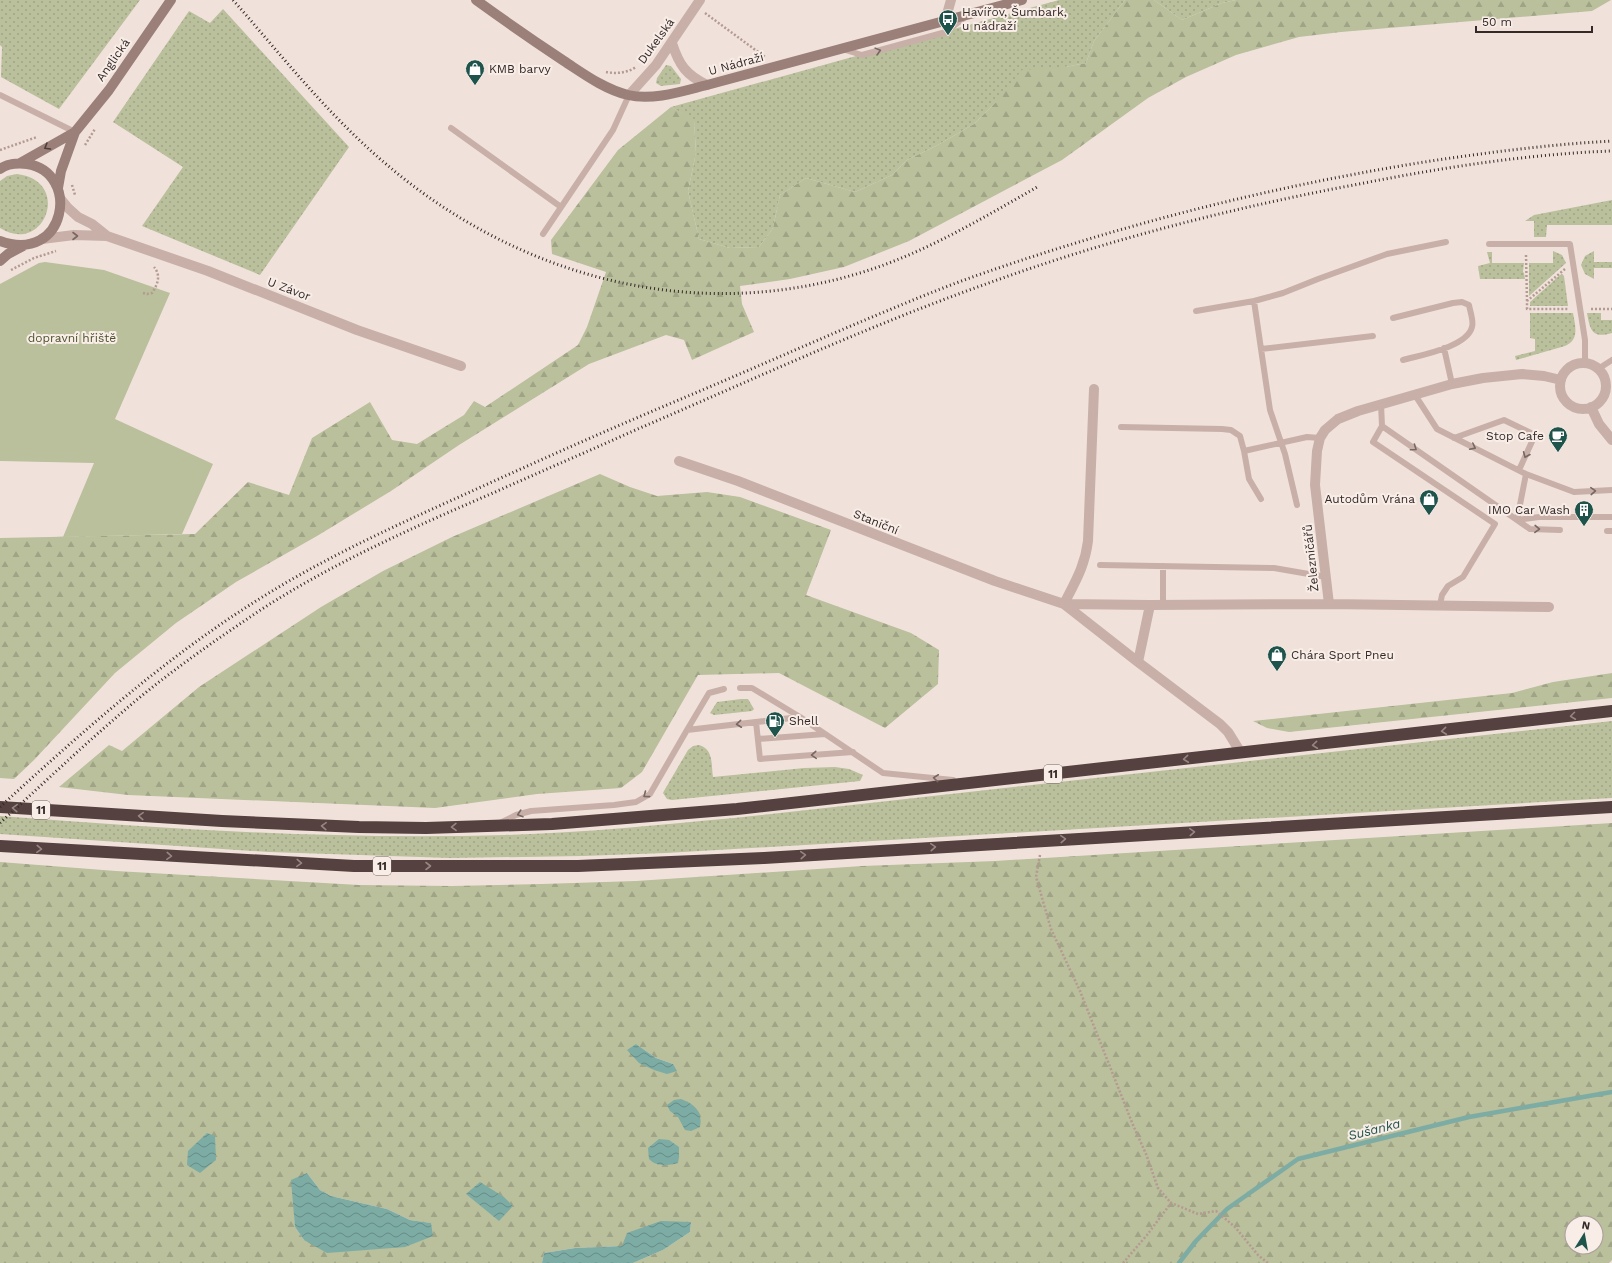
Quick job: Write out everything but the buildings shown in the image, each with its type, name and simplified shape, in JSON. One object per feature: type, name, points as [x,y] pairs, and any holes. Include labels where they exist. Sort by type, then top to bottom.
[{"type":"highway","name":"11","points":[[0,807],[214,821],[359,827],[493,826],[610,821],[974,783],[1612,712]]},
{"type":"highway","name":"11","points":[[0,846],[354,866],[578,866],[764,858],[1612,807]]},
{"type":"street","name":"Anglická","points":[[42,239],[51,231],[57,221],[60,210],[59,193],[61,171],[75,132],[109,90],[170,0]]},
{"type":"street","name":"U Nádraží","points":[[476,0],[535,42],[595,81],[629,95],[647,96],[665,94],[706,85],[1022,0]]},
{"type":"street","points":[[944,20],[951,0]]},
{"type":"street","name":"Dukelská","points":[[629,95],[656,65],[672,44],[698,3]]},
{"type":"street","points":[[672,44],[680,65],[688,74],[706,85]]},
{"type":"street","name":"Anglická","points":[[20,163],[75,132]]},
{"type":"street","points":[[1,167],[20,163],[31,164],[41,169],[51,177],[59,193]]},
{"type":"street","name":"U Závor","points":[[59,193],[68,208],[78,217],[92,224],[107,236]]},
{"type":"street","name":"U Závor","points":[[42,239],[74,236],[107,236],[208,271],[356,330],[461,366]]},
{"type":"street","points":[[0,261],[8,254],[25,245],[42,239]]},
{"type":"street","points":[[0,241],[12,245],[25,245]]},
{"type":"street","points":[[1585,363],[1598,369],[1605,378],[1606,390],[1600,401],[1591,407],[1579,408],[1568,403],[1561,392],[1561,380],[1567,369],[1573,365],[1585,363]]},
{"type":"street","points":[[1320,438],[1338,419],[1358,411],[1452,384],[1483,378],[1522,374],[1561,380]]},
{"type":"street","points":[[1064,604],[1084,565],[1086,553],[1094,389]]},
{"type":"street","points":[[1591,407],[1599,424],[1612,440]]},
{"type":"street","name":"Železničářů","points":[[1150,605],[1329,604],[1315,485],[1315,465],[1320,438]]},
{"type":"street","name":"Staniční","points":[[679,461],[738,481],[995,581],[1064,604],[1150,605]]},
{"type":"street","name":"Staniční","points":[[1064,604],[1138,662]]},
{"type":"street","points":[[1329,604],[1549,607]]},
{"type":"street","points":[[1150,605],[1138,662],[1220,724],[1228,732],[1241,753]]},
{"type":"lane","points":[[840,49],[862,55],[946,32],[968,15]]},
{"type":"lane","points":[[0,95],[75,132]]},
{"type":"lane","points":[[543,234],[612,130],[629,95]]},
{"type":"lane","points":[[451,128],[561,207]]},
{"type":"lane","points":[[1196,311],[1254,301],[1283,293],[1387,254],[1446,242]]},
{"type":"lane","points":[[1489,244],[1570,244],[1585,340],[1585,363]]},
{"type":"lane","points":[[1254,301],[1270,410],[1281,442],[1297,505]]},
{"type":"lane","points":[[1393,318],[1453,303],[1462,302],[1469,305],[1473,325],[1470,332],[1463,340],[1444,348],[1403,360]]},
{"type":"lane","points":[[1262,349],[1373,336]]},
{"type":"lane","points":[[1444,348],[1452,384]]},
{"type":"lane","points":[[1598,369],[1612,360]]},
{"type":"lane","points":[[1415,395],[1437,429],[1526,474],[1574,492],[1612,490]]},
{"type":"lane","points":[[1381,404],[1382,426],[1373,442],[1495,524],[1463,577],[1448,586],[1442,595],[1440,605]]},
{"type":"lane","points":[[1454,438],[1504,420],[1535,435],[1520,470]]},
{"type":"lane","points":[[1382,426],[1530,529],[1560,530]]},
{"type":"lane","points":[[1120,427],[1231,430],[1240,436],[1249,479],[1262,499]]},
{"type":"lane","points":[[1244,451],[1307,437],[1320,438]]},
{"type":"lane","points":[[1517,520],[1526,474]]},
{"type":"lane","points":[[1517,520],[1539,517],[1612,517]]},
{"type":"lane","points":[[1100,565],[1274,568],[1326,577]]},
{"type":"lane","points":[[1163,566],[1163,605]]},
{"type":"lane","points":[[740,688],[752,688],[800,717],[883,773],[974,783]]},
{"type":"lane","points":[[493,826],[516,815],[531,811],[636,802],[650,794],[709,693],[724,689]]},
{"type":"lane","points":[[687,730],[800,717]]},
{"type":"lane","points":[[756,722],[760,759],[853,752]]},
{"type":"lane","points":[[758,739],[825,734]]},
{"type":"path","points":[[698,3],[764,55],[766,59],[759,61]]},
{"type":"path","points":[[604,71],[616,73],[625,72],[639,65]]},
{"type":"path","points":[[0,150],[42,136],[58,124]]},
{"type":"path","points":[[82,149],[98,126]]},
{"type":"path","points":[[72,183],[77,199]]},
{"type":"path","points":[[1526,244],[1527,309],[1569,309],[1570,304]]},
{"type":"path","points":[[143,293],[152,293],[157,283],[158,273],[152,265]]},
{"type":"path","points":[[1527,301],[1565,268],[1566,274]]},
{"type":"path","points":[[1591,309],[1612,309]]},
{"type":"path","points":[[1040,855],[1036,877],[1051,930],[1080,991],[1146,1154],[1158,1188],[1171,1203],[1198,1214],[1216,1212],[1229,1222],[1248,1241],[1258,1255],[1268,1263]]},
{"type":"path","points":[[1123,1263],[1147,1235],[1171,1203]]},
{"type":"green space","points":[[0,0],[140,0],[59,109],[1,77],[2,47],[0,45]]},
{"type":"green space","points":[[1059,0],[1125,0],[1094,41],[1086,63],[1065,67],[996,102],[974,124],[936,146],[907,160],[892,175],[855,192],[806,178],[780,195],[773,228],[759,247],[730,248],[699,239],[688,191],[696,153],[694,120],[671,107]]},
{"type":"green space","points":[[1125,0],[1154,0],[1182,20],[1222,3],[1236,0],[1611,0],[1592,11],[1341,32],[1299,37],[1236,55],[1186,77],[1148,98],[1062,160],[909,241],[844,267],[790,279],[740,286],[742,304],[754,332],[692,360],[684,340],[666,335],[589,364],[459,445],[391,491],[317,536],[236,582],[176,623],[115,673],[34,760],[14,779],[0,778],[0,538],[195,534],[248,482],[289,495],[312,438],[370,402],[392,440],[417,444],[464,415],[474,401],[485,407],[578,345],[587,327],[606,272],[552,254],[551,240],[618,150],[671,107],[694,119],[696,153],[688,191],[699,239],[730,248],[759,247],[773,228],[780,195],[806,178],[855,192],[892,175],[907,160],[936,146],[974,124],[996,102],[1022,70],[1065,67],[1086,63],[1094,41]]},
{"type":"green space","points":[[1154,0],[1236,0],[1222,3],[1182,20]]},
{"type":"green space","points":[[223,9],[349,147],[260,275],[142,226],[183,167],[113,122],[189,11],[210,23]]},
{"type":"green space","points":[[666,65],[671,66],[681,79],[680,84],[661,86],[656,83],[657,78]]},
{"type":"green space","points":[[17,174],[34,179],[44,189],[48,202],[46,214],[39,225],[29,232],[16,234],[0,228],[0,181],[7,176]]},
{"type":"green space","points":[[1612,200],[1612,225],[1547,225],[1546,237],[1534,237],[1534,221],[1525,221],[1534,215]]},
{"type":"green space","points":[[1553,251],[1562,255],[1566,263],[1529,296],[1529,263],[1553,263]]},
{"type":"green space","points":[[1594,251],[1594,262],[1612,262],[1612,268],[1594,268],[1594,279],[1585,274],[1581,265],[1585,256]]},
{"type":"green space","points":[[1487,252],[1492,252],[1492,263],[1524,263],[1523,272],[1525,279],[1480,279],[1478,266],[1490,263]]},
{"type":"green space","name":"dopravní hřiště","points":[[45,262],[104,270],[170,293],[115,419],[213,464],[182,534],[63,537],[94,463],[0,461],[0,284],[39,263]]},
{"type":"green space","points":[[1562,274],[1564,276],[1568,306],[1530,306],[1530,302]]},
{"type":"green space","points":[[1530,313],[1573,313],[1575,322],[1575,336],[1573,340],[1565,346],[1516,360],[1515,356],[1535,351],[1535,339],[1530,338]]},
{"type":"green space","points":[[1587,313],[1601,313],[1601,320],[1612,320],[1612,333],[1600,335],[1593,332],[1589,324]]},
{"type":"green space","points":[[600,474],[630,487],[657,496],[707,492],[740,497],[831,530],[806,595],[911,633],[939,650],[938,684],[885,728],[779,673],[698,675],[642,772],[621,788],[537,794],[435,808],[128,795],[59,787],[109,745],[122,751],[199,687],[321,607],[383,571],[452,537]]},
{"type":"green space","points":[[1612,673],[1612,698],[1289,732],[1267,728],[1253,721],[1512,693],[1553,682]]},
{"type":"green space","points":[[748,699],[754,709],[752,711],[714,715],[710,713],[717,702]]},
{"type":"green space","points":[[1612,721],[1612,798],[666,853],[583,856],[450,858],[269,852],[0,834],[0,816],[189,829],[316,835],[442,836],[591,831],[734,818]]},
{"type":"green space","points":[[699,745],[707,750],[711,758],[713,777],[804,768],[835,767],[849,769],[863,775],[860,781],[672,800],[667,799],[663,793],[688,750],[693,746]]},
{"type":"green space","points":[[1612,823],[1612,1260],[1609,1263],[633,1263],[663,1250],[690,1232],[691,1222],[622,1246],[575,1248],[544,1253],[542,1263],[0,1263],[0,862],[116,871],[359,885],[452,886],[636,881],[862,866],[995,861]],"holes":[[[636,1044],[656,1058],[673,1064],[654,1070]],[[307,1173],[320,1190],[331,1196],[387,1209],[410,1220],[430,1223],[304,1240],[295,1227],[294,1206]]]},
{"type":"water","points":[[636,1044],[656,1058],[673,1064],[677,1071],[667,1074],[639,1063],[627,1050]]},
{"type":"water","points":[[681,1099],[690,1103],[699,1112],[701,1121],[700,1127],[691,1131],[685,1130],[678,1117],[670,1111],[667,1105],[674,1100]]},
{"type":"water","points":[[207,1133],[215,1136],[216,1160],[200,1173],[187,1165],[188,1151]]},
{"type":"water","points":[[659,1139],[669,1140],[679,1147],[678,1163],[659,1165],[649,1159],[648,1148]]},
{"type":"water","points":[[307,1173],[320,1190],[331,1196],[387,1209],[410,1220],[431,1223],[433,1236],[405,1247],[327,1253],[304,1240],[295,1227],[291,1180]]},
{"type":"water","points":[[480,1182],[504,1197],[513,1206],[499,1221],[466,1194]]},
{"type":"water","points":[[661,1221],[691,1222],[690,1232],[663,1250],[633,1263],[542,1263],[544,1253],[575,1248],[622,1246],[627,1233]]},
{"type":"waterway","name":"Sušanka","points":[[1179,1263],[1196,1241],[1227,1209],[1298,1159],[1469,1117],[1612,1092]]},
{"type":"railway","points":[[233,0],[306,85],[345,126],[386,164],[437,203],[490,235],[547,261],[606,279],[667,290],[728,294],[791,289],[853,275],[902,258],[949,236],[1039,186]]},
{"type":"railway","points":[[0,807],[94,723],[160,669],[228,619],[289,581],[391,528],[623,424],[846,328],[978,275],[1093,238],[1208,206],[1325,180],[1444,159],[1528,148],[1612,141]]},
{"type":"railway","points":[[0,823],[104,728],[154,686],[199,652],[262,609],[318,576],[375,546],[434,519],[768,372],[898,317],[986,284],[1079,253],[1173,226],[1268,203],[1395,177],[1488,162],[1550,155],[1612,151]]},
{"type":"place","name":"Havířov, Šumbark, u nádraží","points":[[948,36]]},
{"type":"place","name":"KMB barvy","points":[[475,86]]},
{"type":"place","name":"Stop Cafe","points":[[1558,453]]},
{"type":"place","name":"Autodům Vrána","points":[[1429,516]]},
{"type":"place","name":"IMO Car Wash","points":[[1584,527]]},
{"type":"place","name":"Chára Sport Pneu","points":[[1277,672]]},
{"type":"place","name":"Shell","points":[[775,738]]}]
